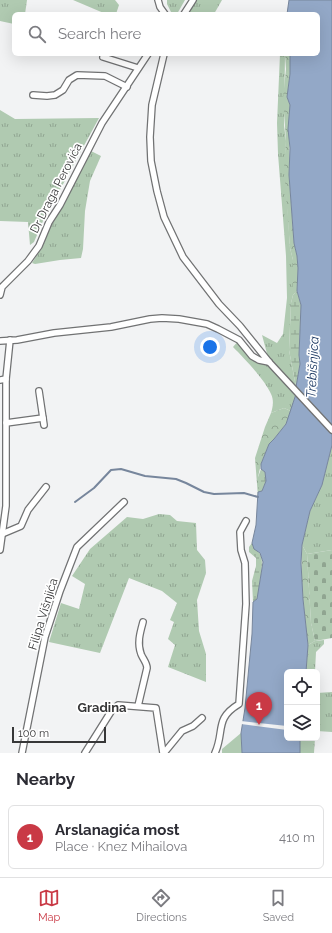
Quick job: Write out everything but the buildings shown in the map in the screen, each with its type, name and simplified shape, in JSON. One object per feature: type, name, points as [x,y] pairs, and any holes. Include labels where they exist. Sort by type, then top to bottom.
[{"type":"street","points":[[158,0],[164,12]]},
{"type":"street","points":[[185,12],[193,0]]},
{"type":"street","name":"Dr Draga Perovića","points":[[0,295],[2,287],[28,261],[39,246],[49,222],[60,205],[102,123],[147,56]]},
{"type":"street","points":[[164,56],[152,105],[150,137],[152,168],[164,217],[183,257],[219,304],[240,326],[269,362],[332,430]]},
{"type":"street","points":[[103,57],[138,68]]},
{"type":"street","points":[[33,95],[55,95],[63,90],[69,80],[76,75],[105,76],[127,87]]},
{"type":"street","points":[[0,341],[111,327],[150,319],[179,319],[206,324],[218,329],[239,340],[252,356],[269,362]]},
{"type":"street","points":[[0,336],[10,340]]},
{"type":"street","points":[[0,550],[6,506],[3,448],[6,423],[3,380],[10,340]]},
{"type":"street","points":[[39,391],[44,425]]},
{"type":"street","points":[[6,423],[44,418]]},
{"type":"street","points":[[2,534],[21,526],[28,510],[46,487]]},
{"type":"street","name":"Filipa Višnjića","points":[[22,753],[45,638],[74,554],[77,547],[124,502]]},
{"type":"street","points":[[215,753],[221,734],[220,729],[223,718],[232,708],[239,704],[246,604],[245,563],[241,550],[240,532],[246,521]]},
{"type":"street","points":[[138,706],[148,668],[139,647],[139,638],[143,622]]},
{"type":"street","points":[[85,753],[112,710],[118,705],[156,708],[163,753]]},
{"type":"street","points":[[163,753],[182,732],[193,726],[202,718]]},
{"type":"green space","points":[[0,0],[27,0],[25,12],[12,12],[12,24],[0,21]]},
{"type":"green space","points":[[73,0],[115,0],[119,5],[117,12],[101,12]]},
{"type":"green space","points":[[167,0],[185,0],[178,12],[171,12],[167,4]]},
{"type":"green space","points":[[193,0],[222,0],[215,12],[185,12]]},
{"type":"green space","points":[[280,56],[285,56],[285,168],[290,248],[293,260],[293,295],[291,303],[289,350],[296,387],[279,369],[296,394],[291,411],[284,408],[271,413],[273,401],[268,388],[254,369],[233,347],[239,340],[252,356],[269,361],[262,335],[277,343],[283,334],[287,298],[286,256],[277,123]]},
{"type":"green space","points":[[285,56],[290,56],[290,74],[287,97],[290,105],[289,175],[294,243],[298,268],[297,291],[293,295],[293,260],[290,248],[284,168],[286,141],[283,98],[286,69]]},
{"type":"green space","points":[[0,110],[15,119],[99,118],[43,221],[34,242],[30,245],[28,222],[0,221]]},
{"type":"green space","points":[[89,150],[101,156],[90,181],[85,211],[83,249],[81,258],[35,264],[32,263],[43,246],[49,229],[67,199]]},
{"type":"green space","points":[[297,291],[301,305],[300,364],[296,387],[289,350],[291,303],[293,295]]},
{"type":"green space","points":[[284,408],[291,411],[286,424],[269,444],[261,464],[258,477],[258,497],[255,458],[271,413]]},
{"type":"green space","points":[[332,445],[332,550],[307,554],[302,545],[310,511],[322,485]]},
{"type":"green space","points":[[261,469],[265,472],[266,481],[262,491],[258,492],[258,477]]},
{"type":"green space","points":[[159,514],[170,515],[177,521],[196,523],[197,550],[205,560],[206,573],[197,600],[199,631],[206,654],[206,682],[168,667],[175,645],[168,639],[174,622],[170,620],[177,603],[162,591],[129,578],[100,653],[49,642],[61,603],[79,609],[85,584],[72,576],[90,549],[127,517],[143,519]]},
{"type":"green space","points":[[252,543],[262,560],[257,599],[253,602],[252,581],[256,566],[256,558],[249,552],[249,547]]},
{"type":"green space","points":[[302,545],[307,554],[311,623],[315,641],[308,645],[302,582]]},
{"type":"green space","points":[[332,550],[332,638],[315,641],[311,623],[307,554]]},
{"type":"green space","points":[[324,640],[324,644],[316,652],[315,669],[306,669],[308,645],[315,641]]},
{"type":"green space","points":[[332,692],[332,732],[320,731],[320,693]]},
{"type":"green space","points":[[241,733],[242,753],[222,753],[222,749]]},
{"type":"green space","points":[[300,741],[315,741],[314,753],[300,753]]},
{"type":"water","name":"Trebišnjica","points":[[289,0],[332,0],[332,445],[322,485],[310,511],[302,545],[301,563],[303,599],[308,645],[306,669],[284,669],[284,741],[300,741],[300,753],[242,753],[241,733],[245,708],[252,634],[253,602],[257,599],[263,562],[260,553],[254,549],[252,543],[256,525],[258,492],[262,491],[266,481],[265,472],[261,469],[261,464],[269,444],[286,424],[296,394],[300,364],[301,305],[297,291],[298,268],[294,243],[289,175],[290,148],[288,129],[290,105],[287,97],[290,74],[290,56],[320,56],[320,12],[287,12]]},
{"type":"pier","points":[[241,721],[284,726],[284,730],[241,724]]},
{"type":"waterway","points":[[75,502],[94,488],[111,470],[121,469],[145,476],[176,479],[204,492],[214,494],[244,493],[258,497]]},
{"type":"place","name":"Arslanagića most","points":[[259,725]]},
{"type":"district","name":"Gradina","points":[[102,707]]}]
